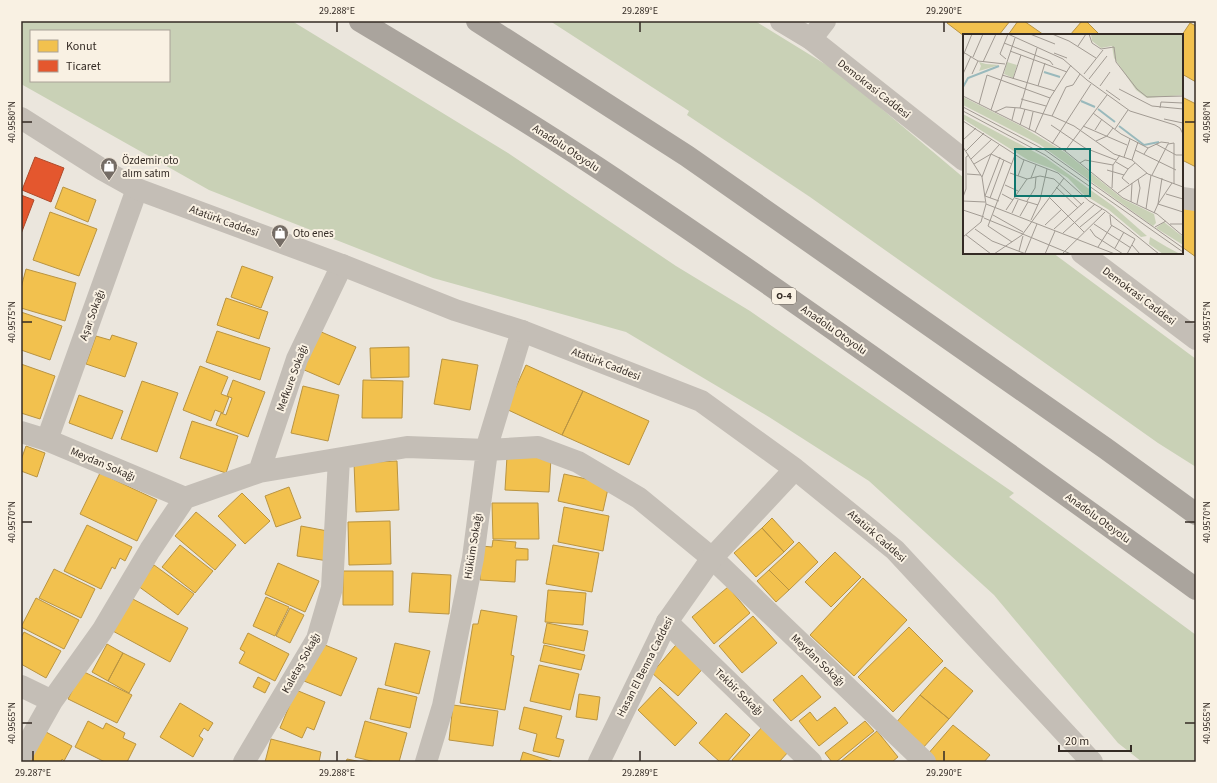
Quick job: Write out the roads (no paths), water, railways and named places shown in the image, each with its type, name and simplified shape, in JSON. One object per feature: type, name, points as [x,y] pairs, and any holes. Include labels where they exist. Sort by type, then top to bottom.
[{"type":"highway","name":"Anadolu Otoyolu","points":[[360,21],[491,99],[627,187],[996,444],[1196,589]]},
{"type":"highway","points":[[477,21],[687,156],[1105,448],[1196,514]]},
{"type":"street","name":"Demokrasi Caddesi","points":[[781,21],[811,39],[963,159]]},
{"type":"street","points":[[811,39],[825,21]]},
{"type":"street","name":"Atatürk Caddesi","points":[[21,118],[103,170],[137,189],[342,265],[455,310],[522,331],[701,401],[795,469],[895,550],[1092,762]]},
{"type":"street","name":"Aşar Sokağı","points":[[47,440],[137,189]]},
{"type":"street","points":[[1183,198],[1196,200]]},
{"type":"street","name":"Demokrasi Caddesi","points":[[1083,254],[1196,339]]},
{"type":"street","name":"Mefkure Sokağı","points":[[259,472],[297,359],[342,265]]},
{"type":"street","name":"Hüküm Sokağı","points":[[426,762],[444,706],[470,574],[487,450],[522,331]]},
{"type":"street","name":"Meydan Sokağı","points":[[21,432],[47,440],[185,498],[259,472],[407,447],[487,450],[538,447],[578,462],[639,498],[712,558],[925,762]]},
{"type":"street","name":"Kaletaş Sokağı","points":[[244,762],[317,638],[332,588],[339,459]]},
{"type":"street","name":"Hasan El Benna Caddesi","points":[[599,762],[667,622],[712,558],[795,469]]},
{"type":"street","points":[[21,756],[52,701],[102,631],[150,550],[185,498]]},
{"type":"street","name":"Tekbir Sokağı","points":[[667,622],[811,762]]},
{"type":"street","points":[[21,686],[52,701]]},
{"type":"place","name":"Özdemir oto alım satım","points":[[109,181]]},
{"type":"place","name":"Oto enes","points":[[280,248]]}]
